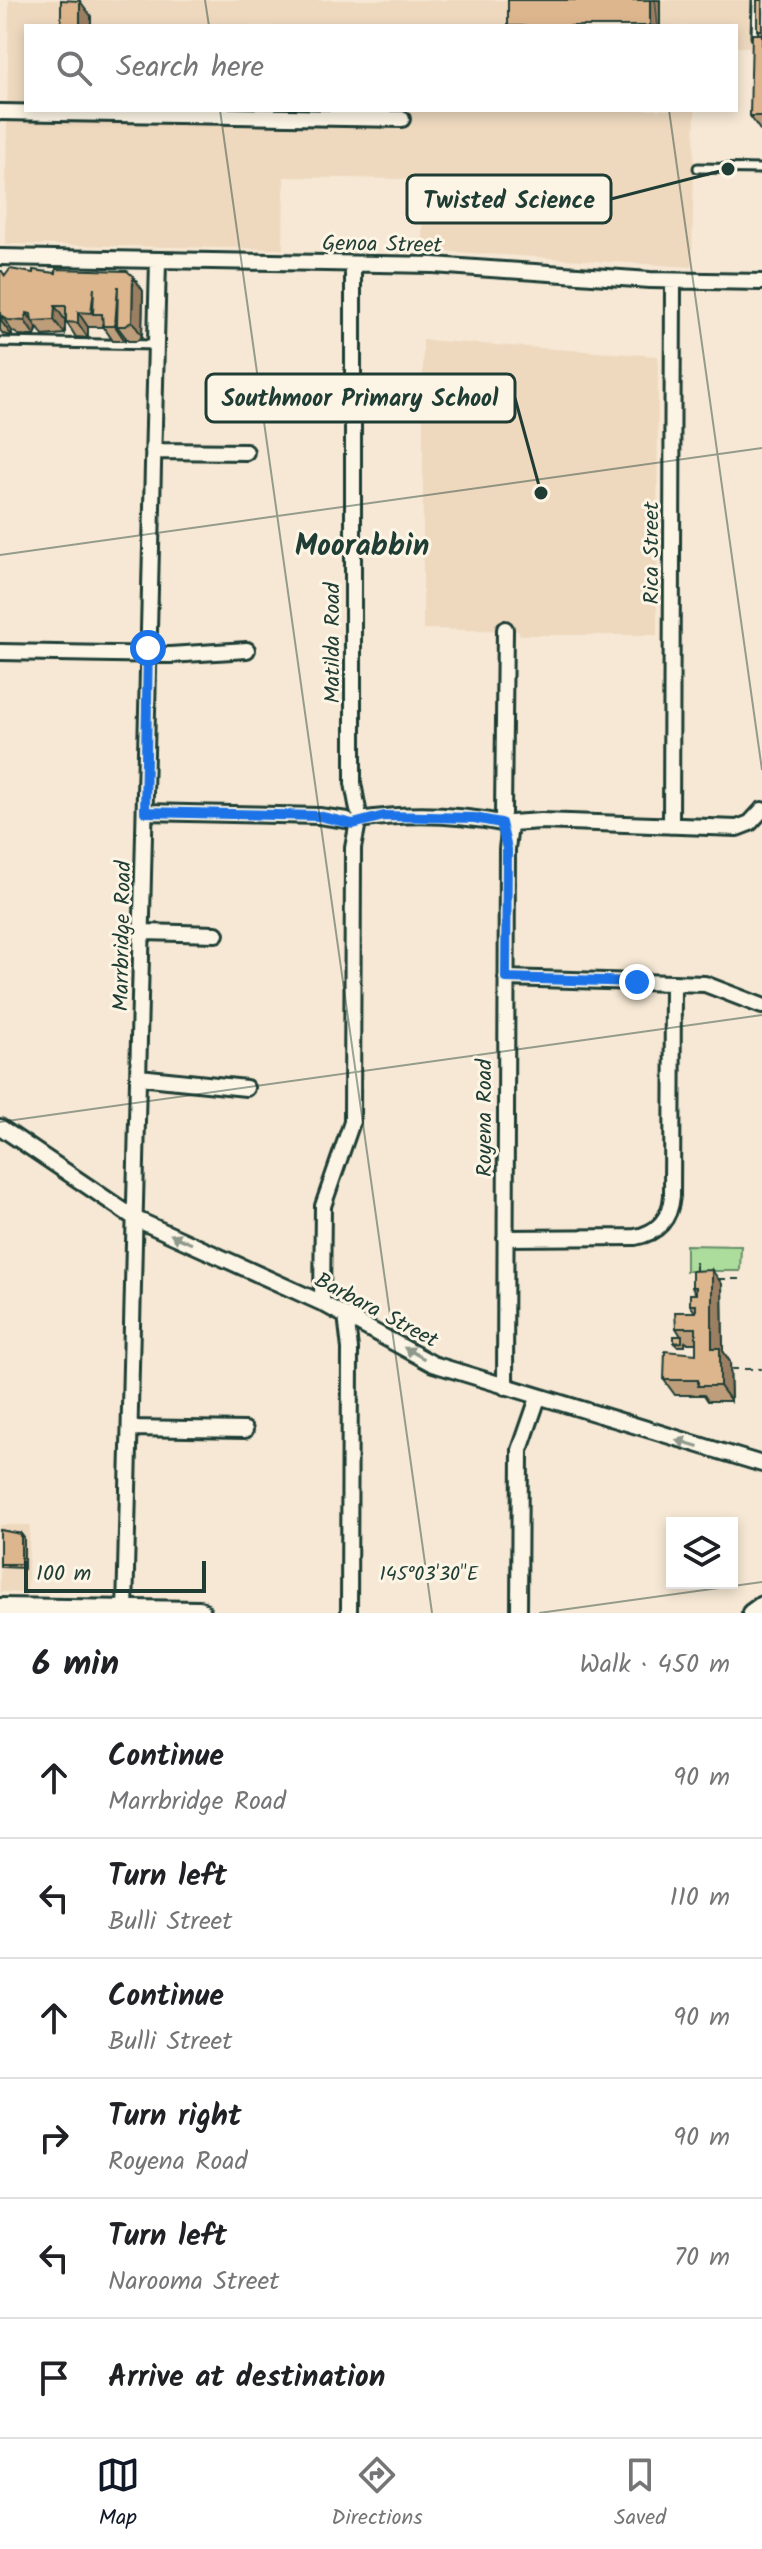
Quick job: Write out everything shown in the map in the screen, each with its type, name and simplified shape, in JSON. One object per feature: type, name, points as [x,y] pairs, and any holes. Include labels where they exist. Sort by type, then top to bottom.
[{"type":"highway","points":[[0,1610],[199,1613]]},
{"type":"street","points":[[0,112],[402,119]]},
{"type":"street","name":"Genoa Street","points":[[0,257],[433,265],[673,281],[762,282]]},
{"type":"street","name":"Marrbridge Road","points":[[125,1612],[158,261]]},
{"type":"street","name":"Matilda Road","points":[[322,1303],[324,1200],[350,1135],[352,1122],[353,264]]},
{"type":"street","name":"Rica Street","points":[[671,826],[673,281]]},
{"type":"street","points":[[153,451],[246,452]]},
{"type":"street","name":"Royena Road","points":[[505,629],[505,1387]]},
{"type":"street","points":[[0,652],[148,655],[247,650]]},
{"type":"street","points":[[145,812],[741,827],[762,810]]},
{"type":"street","points":[[144,932],[216,934]]},
{"type":"street","points":[[506,978],[713,985],[762,1006]]},
{"type":"street","points":[[505,1238],[635,1237],[656,1230],[666,1218],[672,1196],[673,983]]},
{"type":"street","points":[[139,1077],[246,1088]]},
{"type":"street","name":"Barbara Street","points":[[0,1127],[136,1219],[322,1303],[433,1364],[762,1464]]},
{"type":"street","points":[[346,1315],[350,1349],[349,1613]]},
{"type":"street","points":[[350,1349],[356,1337],[386,1338]]},
{"type":"street","points":[[519,1613],[520,1450],[538,1398]]},
{"type":"street","points":[[130,1428],[245,1430]]},
{"type":"street","points":[[751,1613],[762,1605]]},
{"type":"lane","points":[[756,37],[757,0]]},
{"type":"lane","points":[[698,168],[762,169]]},
{"type":"lane","points":[[0,342],[156,345]]},
{"type":"path","points":[[696,1262],[697,1279]]},
{"type":"path","points":[[712,1279],[740,1279]]},
{"type":"path","points":[[730,1369],[762,1369]]},
{"type":"shaded area","points":[[9,0],[762,0],[762,47],[738,47],[738,24],[24,24],[24,112],[695,112],[692,267],[422,250],[423,180],[402,179],[284,177],[283,249],[5,244]]},
{"type":"shaded area","points":[[423,340],[658,356],[657,635],[520,635],[518,631],[423,629]]},
{"type":"shaded area","points":[[0,1525],[30,1525],[27,1593],[0,1592]]},
{"type":"green space","points":[[686,1245],[741,1246],[740,1271],[686,1271]]},
{"type":"building","points":[[61,0],[80,1],[80,24],[61,24]]},
{"type":"building","points":[[508,0],[650,0],[650,24],[508,24]]},
{"type":"building","points":[[757,0],[762,0],[762,30],[757,30]]},
{"type":"building","points":[[752,34],[762,34],[762,116],[750,116]]},
{"type":"building","points":[[10,269],[33,273],[33,270],[56,273],[56,269],[127,271],[133,276],[132,321],[126,326],[117,326],[118,286],[115,326],[103,326],[102,314],[93,314],[94,288],[91,313],[78,312],[78,323],[66,322],[66,306],[55,306],[54,320],[32,321],[31,314],[27,313],[25,321],[8,320],[2,316],[0,321],[0,271],[5,276]]},
{"type":"building","points":[[712,1270],[712,1348],[720,1348],[720,1386],[698,1386],[698,1380],[664,1380],[665,1351],[696,1354],[696,1328],[676,1328],[675,1312],[696,1312],[696,1305],[690,1305],[690,1294],[696,1294],[696,1287],[692,1287],[692,1271]]},
{"type":"building","points":[[674,1336],[682,1336],[682,1342],[674,1343]]},
{"type":"building","points":[[0,1530],[21,1534],[21,1564],[0,1564]]},
{"type":"place","name":"Twisted Science","points":[[728,169]]},
{"type":"place","name":"Southmoor Primary School","points":[[541,493]]},
{"type":"district","name":"Moorabbin","points":[[362,545]]},
{"type":"route","points":[[148,648],[145,812],[319,816],[347,820],[353,824],[384,816],[474,818],[501,823],[507,849],[506,978],[637,982]]}]
